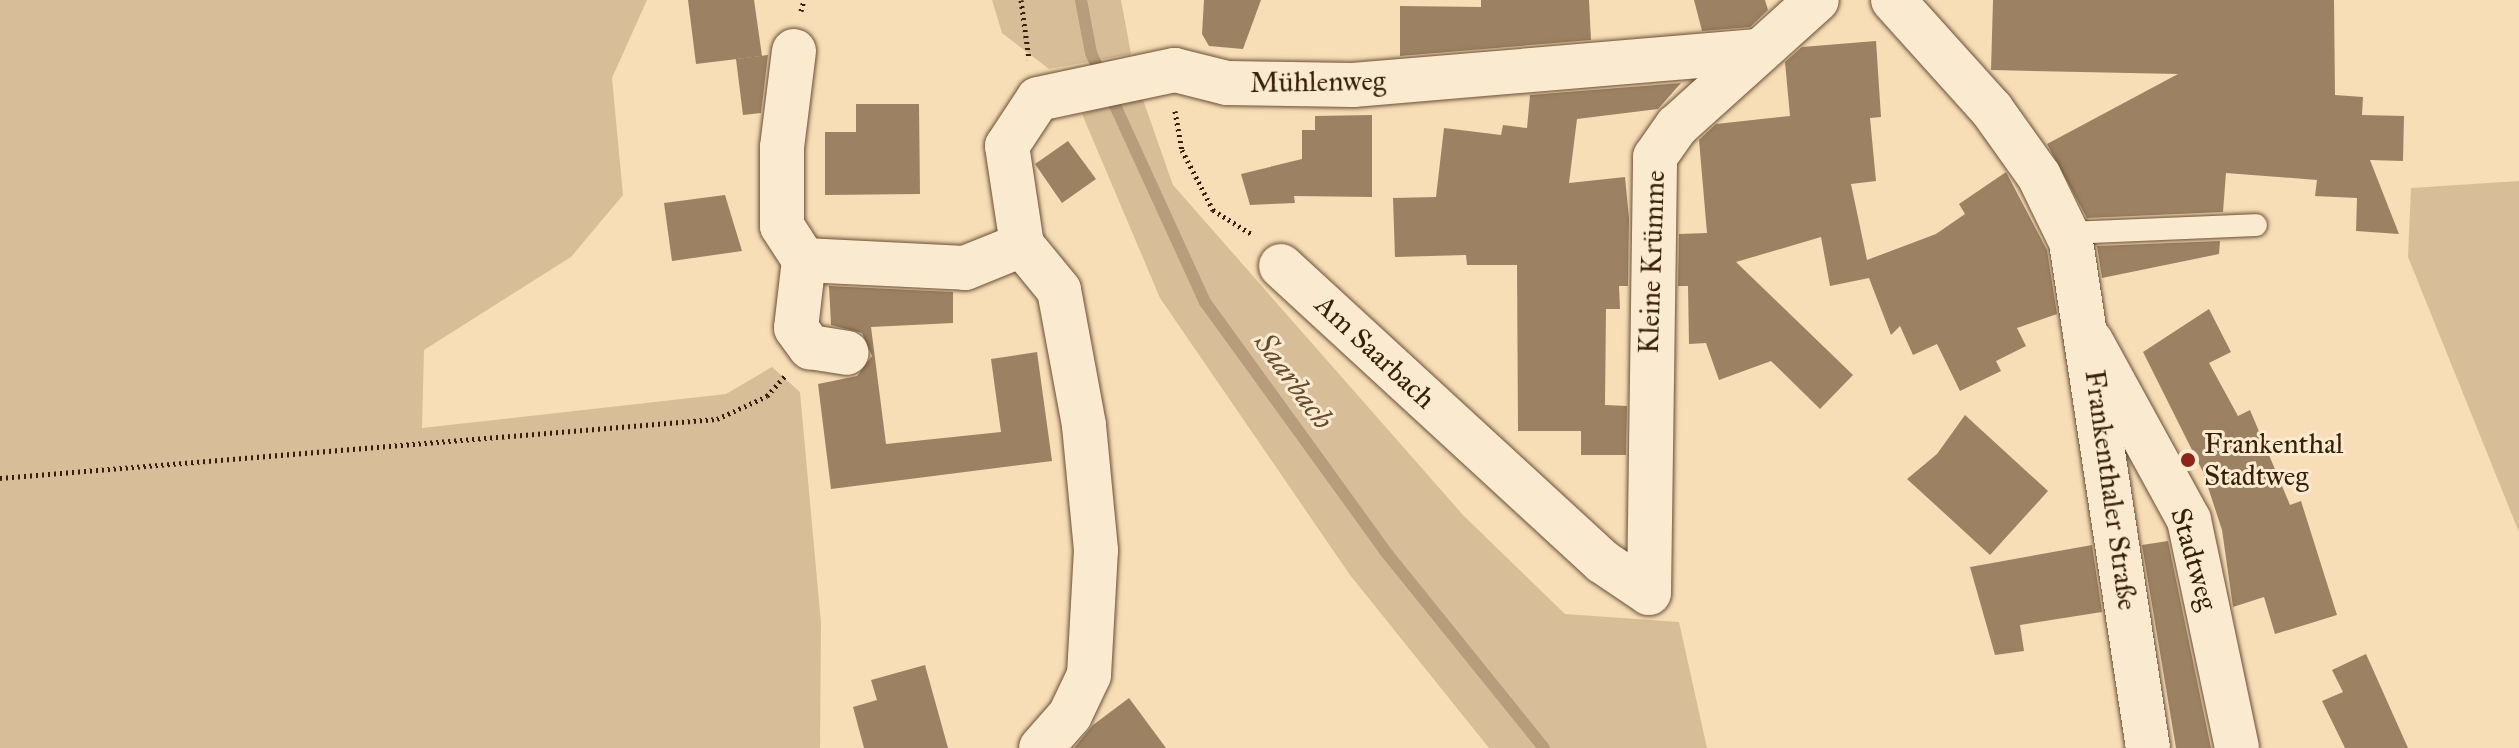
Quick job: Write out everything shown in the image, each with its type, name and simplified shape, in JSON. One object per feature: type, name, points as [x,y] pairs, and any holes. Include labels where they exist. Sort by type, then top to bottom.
[{"type":"street","name":"Kleine Krümme","points":[[1649,593],[1655,157],[1677,126],[1817,0]]},
{"type":"street","name":"Frankenthaler Straße","points":[[1893,0],[1992,110],[2039,176],[2067,233],[2091,341],[2148,748]]},
{"type":"street","points":[[794,51],[782,147],[782,226],[804,260],[799,338],[847,353]]},
{"type":"street","name":"Mühlenweg","points":[[1051,97],[1158,73],[1227,83],[1353,85],[1758,51]]},
{"type":"street","points":[[1041,748],[1070,715],[1089,675],[1096,550],[1084,425],[1059,290],[1022,245],[1007,146],[1051,97]]},
{"type":"street","points":[[804,260],[965,268],[1022,245]]},
{"type":"street","name":"Am Saarbach","points":[[1281,266],[1603,562],[1649,593]]},
{"type":"street","name":"Stadtweg","points":[[2091,341],[2189,520],[2237,748]]},
{"type":"lane","points":[[2067,233],[2256,225]]},
{"type":"path","points":[[1021,0],[1051,97]]},
{"type":"path","points":[[1158,73],[1182,150],[1213,210],[1272,247],[1281,266]]},
{"type":"path","points":[[0,478],[717,419],[767,396],[790,370],[799,338]]},
{"type":"shaded area","points":[[0,0],[647,0],[612,78],[623,195],[571,257],[424,350],[422,428],[726,394],[772,367],[800,392],[821,623],[820,748],[0,748]]},
{"type":"shaded area","points":[[992,0],[1121,0],[1131,54],[1049,69],[1002,33]]},
{"type":"shaded area","points":[[1142,97],[1173,185],[1463,515],[1565,614],[1679,622],[1707,748],[1489,748],[1350,575],[1160,298],[1082,114]]},
{"type":"shaded area","points":[[2519,181],[2519,532],[2408,257],[2411,188]]},
{"type":"building","points":[[688,0],[754,0],[762,56],[696,64]]},
{"type":"building","points":[[1204,0],[1261,0],[1243,49],[1209,46],[1202,34]]},
{"type":"building","points":[[1481,0],[1589,0],[1591,40],[1400,56],[1400,6],[1481,7]]},
{"type":"building","points":[[1694,0],[1765,0],[1768,10],[1750,27],[1702,31]]},
{"type":"building","points":[[1993,0],[2334,0],[2335,95],[2363,97],[2362,115],[2404,116],[2403,161],[2370,160],[2399,234],[2356,231],[2357,198],[2315,196],[2317,180],[2226,173],[2223,212],[2087,218],[2047,144],[2178,74],[1991,70]]},
{"type":"building","points":[[1876,41],[1881,117],[1870,118],[1876,181],[1851,184],[1867,260],[1936,234],[1965,214],[1959,204],[2006,172],[2047,250],[2057,314],[2017,328],[2026,346],[1996,361],[2001,371],[1960,391],[1937,344],[1913,355],[1900,326],[1891,335],[1869,278],[1830,286],[1821,237],[1736,262],[1853,375],[1820,409],[1771,361],[1719,380],[1706,343],[1689,344],[1688,286],[1678,286],[1679,234],[1707,233],[1699,140],[1716,124],[1790,116],[1785,62],[1802,47]]},
{"type":"building","points":[[768,55],[761,113],[743,115],[736,59]]},
{"type":"building","points":[[1681,83],[1658,109],[1577,119],[1569,183],[1625,177],[1629,218],[1628,286],[1619,286],[1620,309],[1606,309],[1605,405],[1627,406],[1626,455],[1581,455],[1581,431],[1518,431],[1517,265],[1467,265],[1466,255],[1395,257],[1393,198],[1436,197],[1444,128],[1501,135],[1503,125],[1527,128],[1530,95]]},
{"type":"building","points":[[856,104],[919,104],[920,194],[825,195],[825,132],[856,132]]},
{"type":"building","points":[[1372,115],[1372,197],[1294,196],[1295,203],[1250,205],[1241,174],[1302,159],[1302,130],[1315,130],[1315,116]]},
{"type":"building","points":[[1068,141],[1096,179],[1062,203],[1035,164]]},
{"type":"building","points":[[725,195],[742,251],[672,261],[664,203]]},
{"type":"building","points":[[2220,241],[2219,254],[2102,278],[2097,246]]},
{"type":"building","points":[[829,286],[953,292],[953,323],[871,327],[886,444],[1001,432],[991,359],[1037,352],[1052,461],[831,489],[818,384],[857,376],[872,356],[862,333],[831,325]]},
{"type":"building","points":[[2209,309],[2231,352],[2209,363],[2238,416],[2250,410],[2290,505],[2301,501],[2337,615],[2275,634],[2264,597],[2233,607],[2222,530],[2203,472],[2143,352]]},
{"type":"building","points":[[1965,415],[2048,491],[1990,555],[1907,479],[1937,454]]},
{"type":"building","points":[[2168,541],[2211,748],[2176,748],[2142,545]]},
{"type":"building","points":[[2092,545],[2102,612],[2020,625],[2024,651],[1995,655],[1970,567]]},
{"type":"building","points":[[2366,654],[2408,748],[2345,748],[2322,701],[2343,692],[2332,670]]},
{"type":"building","points":[[925,665],[948,748],[864,748],[853,707],[877,700],[871,680]]},
{"type":"building","points":[[1129,698],[1166,748],[1074,748],[1093,725]]},
{"type":"waterway","name":"Saarbach","points":[[1081,0],[1091,53],[1205,302],[1385,551],[1544,748]]},
{"type":"place","name":"Frankenthal Stadtweg","points":[[2188,460]]}]
